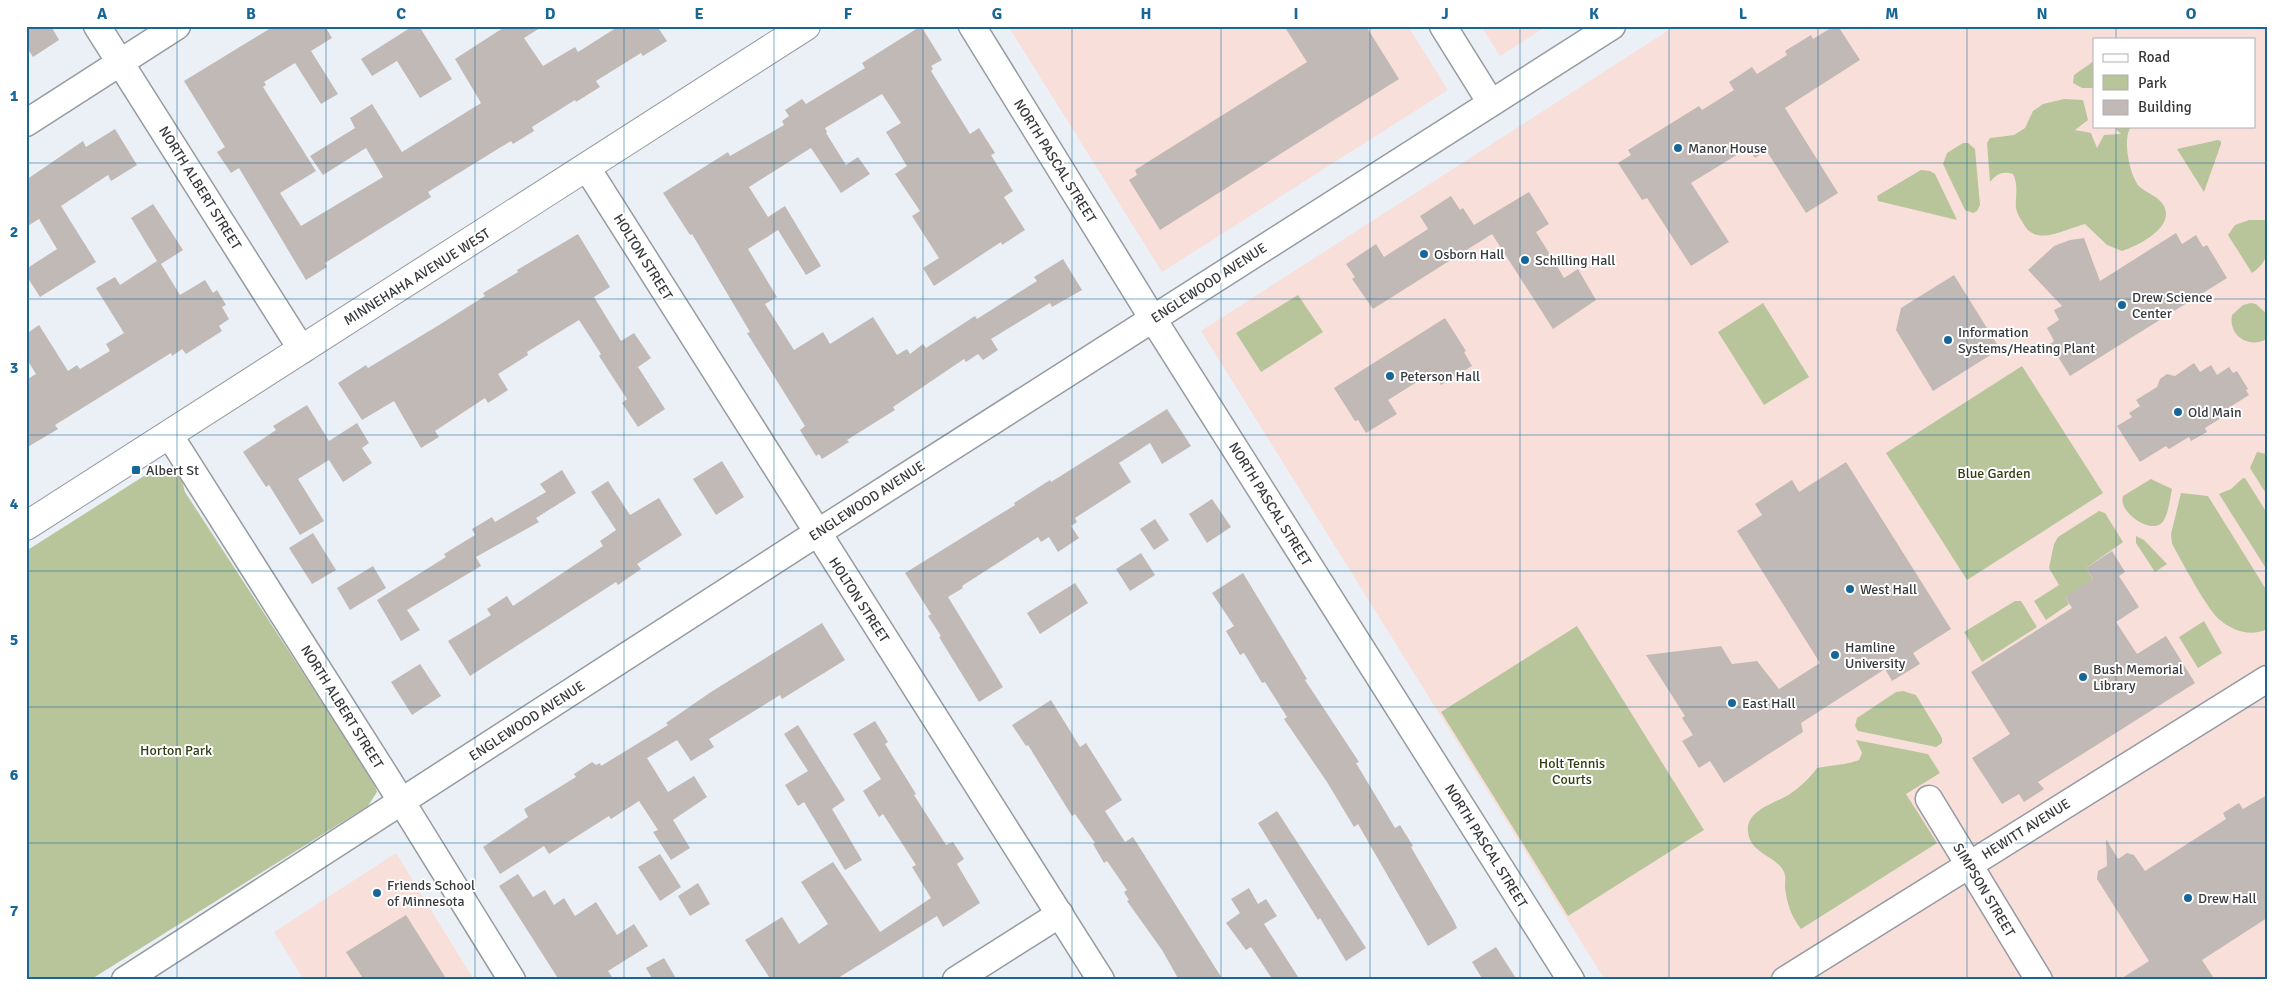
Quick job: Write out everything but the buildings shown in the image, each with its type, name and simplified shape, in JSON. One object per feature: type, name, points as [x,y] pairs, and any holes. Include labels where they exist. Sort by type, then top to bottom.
[{"type":"street","name":"NORTH ALBERT STREET","points":[[97,26],[302,350]]},
{"type":"street","points":[[26,123],[176,26]]},
{"type":"street","name":"MINNEHAHA AVENUE WEST","points":[[26,526],[170,436],[806,26]]},
{"type":"street","name":"NORTH PASCAL STREET","points":[[972,26],[1153,319],[1571,980]]},
{"type":"street","points":[[1443,26],[1491,103]]},
{"type":"street","name":"ENGLEWOOD AVENUE","points":[[125,980],[817,533],[1612,26]]},
{"type":"street","name":"HOLTON STREET","points":[[587,168],[1101,980]]},
{"type":"street","name":"NORTH ALBERT STREET","points":[[170,436],[402,802],[512,980]]},
{"type":"street","name":"HEWITT AVENUE","points":[[1785,980],[2267,679]]},
{"type":"street","name":"SIMPSON STREET","points":[[1929,799],[2039,980]]},
{"type":"street","points":[[956,980],[1060,914]]},
{"type":"shaded area","points":[[1008,26],[1408,26],[1448,90],[1162,272]]},
{"type":"shaded area","points":[[1481,26],[1547,26],[1500,56]]},
{"type":"shaded area","name":"Hamline University","points":[[1675,26],[2267,26],[2267,980],[1605,980],[1201,331]]},
{"type":"shaded area","name":"Friends School of Minnesota","points":[[396,853],[474,980],[304,980],[274,932]]},
{"type":"green space","points":[[2093,62],[2093,88],[2082,88],[2073,83],[2074,75]]},
{"type":"green space","points":[[2064,99],[2083,100],[2088,120],[2075,130],[2091,133],[2097,148],[2104,135],[2121,134],[2115,128],[2131,128],[2127,138],[2130,166],[2140,187],[2164,206],[2166,214],[2160,229],[2145,240],[2122,251],[2107,245],[2085,224],[2043,236],[2029,230],[2017,212],[2016,187],[2013,174],[2000,174],[1990,182],[1987,143],[1990,138],[2014,135],[2025,128],[2033,111],[2043,104]]},
{"type":"green space","points":[[2218,140],[2221,141],[2221,144],[2204,192],[2177,149]]},
{"type":"green space","points":[[1963,143],[1968,143],[1975,149],[1980,205],[1977,211],[1973,213],[1965,210],[1943,164],[1947,153]]},
{"type":"green space","points":[[1921,170],[1930,171],[1935,174],[1957,220],[1878,201],[1877,196]]},
{"type":"green space","points":[[2249,220],[2267,220],[2268,243],[2266,256],[2259,268],[2252,273],[2228,235],[2235,225]]},
{"type":"green space","points":[[1298,295],[1323,332],[1261,372],[1236,333]]},
{"type":"green space","points":[[1763,303],[1809,377],[1764,405],[1718,332]]},
{"type":"green space","points":[[2256,304],[2267,314],[2267,339],[2260,342],[2241,339],[2233,329],[2232,315],[2243,305]]},
{"type":"green space","name":"Blue Garden","points":[[2022,366],[2103,493],[1967,580],[1886,453]]},
{"type":"green space","points":[[2257,452],[2267,454],[2267,495],[2250,468]]},
{"type":"green space","name":"Horton Park","points":[[166,468],[180,477],[185,492],[374,782],[377,792],[368,806],[90,980],[26,980],[26,551],[155,469]]},
{"type":"green space","points":[[2245,478],[2267,513],[2267,570],[2219,494],[2231,489]]},
{"type":"green space","points":[[2151,479],[2172,489],[2164,520],[2159,525],[2153,526],[2137,521],[2125,509],[2123,502],[2123,496]]},
{"type":"green space","points":[[2181,493],[2208,496],[2267,591],[2267,629],[2255,633],[2236,630],[2215,615],[2202,596],[2172,544],[2171,534]]},
{"type":"green space","points":[[2099,511],[2105,513],[2123,542],[2086,568],[2097,586],[2065,597],[2069,604],[2046,620],[2034,601],[2059,585],[2049,568],[2054,544],[2058,537]]},
{"type":"green space","points":[[2136,536],[2144,540],[2167,564],[2155,572],[2136,543]]},
{"type":"green space","points":[[2015,601],[2021,601],[2037,627],[1982,662],[1964,632]]},
{"type":"green space","points":[[2204,621],[2222,653],[2198,668],[2179,637]]},
{"type":"green space","name":"Holt Tennis Courts","points":[[1577,626],[1704,830],[1568,916],[1441,712]]},
{"type":"green space","points":[[1903,691],[1916,695],[1942,738],[1942,743],[1936,747],[1858,731],[1855,726],[1857,718],[1896,692]]},
{"type":"green space","points":[[1856,740],[1928,754],[1940,773],[1906,794],[1937,843],[1801,929],[1788,904],[1784,872],[1781,867],[1760,852],[1752,843],[1748,828],[1750,821],[1760,810],[1790,794],[1808,779],[1817,768],[1859,760],[1862,753]]},
{"type":"place","name":"Manor House","points":[[1678,148]]},
{"type":"place","name":"Osborn Hall","points":[[1424,254]]},
{"type":"place","name":"Schilling Hall","points":[[1525,260]]},
{"type":"place","name":"Drew Science Center","points":[[2122,305]]},
{"type":"place","name":"Information Systems/Heating Plant","points":[[1948,340]]},
{"type":"place","name":"Peterson Hall","points":[[1390,376]]},
{"type":"place","name":"Old Main","points":[[2178,412]]},
{"type":"place","name":"Albert St","points":[[136,470]]},
{"type":"place","name":"West Hall","points":[[1850,589]]},
{"type":"place","name":"Hamline University","points":[[1835,655]]},
{"type":"place","name":"Bush Memorial Library","points":[[2083,677]]},
{"type":"place","name":"East Hall","points":[[1732,703]]},
{"type":"place","name":"Friends School of Minnesota","points":[[377,893]]},
{"type":"place","name":"Drew Hall","points":[[2188,898]]}]
